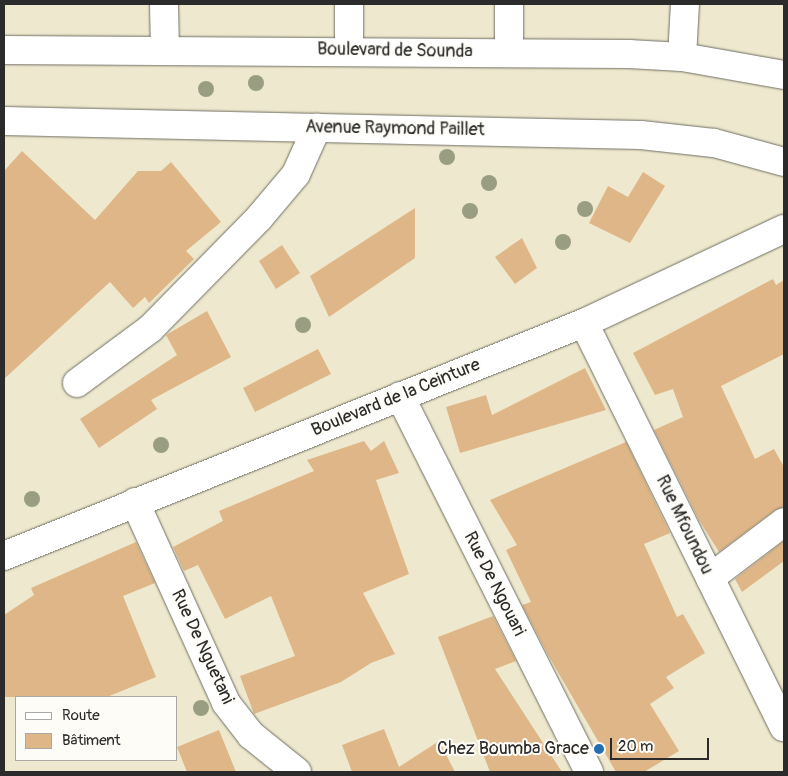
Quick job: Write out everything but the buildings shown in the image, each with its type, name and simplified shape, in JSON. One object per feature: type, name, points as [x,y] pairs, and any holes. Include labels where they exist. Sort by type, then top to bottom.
[{"type":"street","points":[[164,4],[165,50]]},
{"type":"street","points":[[349,4],[349,50]]},
{"type":"street","points":[[509,4],[509,53]]},
{"type":"street","points":[[682,56],[685,4]]},
{"type":"street","name":"Boulevard de Sounda","points":[[4,50],[349,50],[682,56],[784,75]]},
{"type":"street","name":"Avenue Raymond Paillet","points":[[8,126],[317,127],[641,135],[714,143],[784,162]]},
{"type":"street","points":[[77,383],[150,330],[259,218],[296,174],[317,127]]},
{"type":"street","name":"Boulevard de la Ceinture","points":[[4,556],[584,324],[784,229]]},
{"type":"street","name":"Rue Mfoundou","points":[[584,324],[784,727]]},
{"type":"street","name":"Rue De Ngouari","points":[[400,396],[589,772]]},
{"type":"street","name":"Rue De Nguetani","points":[[135,502],[226,703],[251,735],[297,772]]},
{"type":"street","points":[[710,578],[784,522]]},
{"type":"place","name":"Chez Boumba Grace","points":[[599,749]]}]
